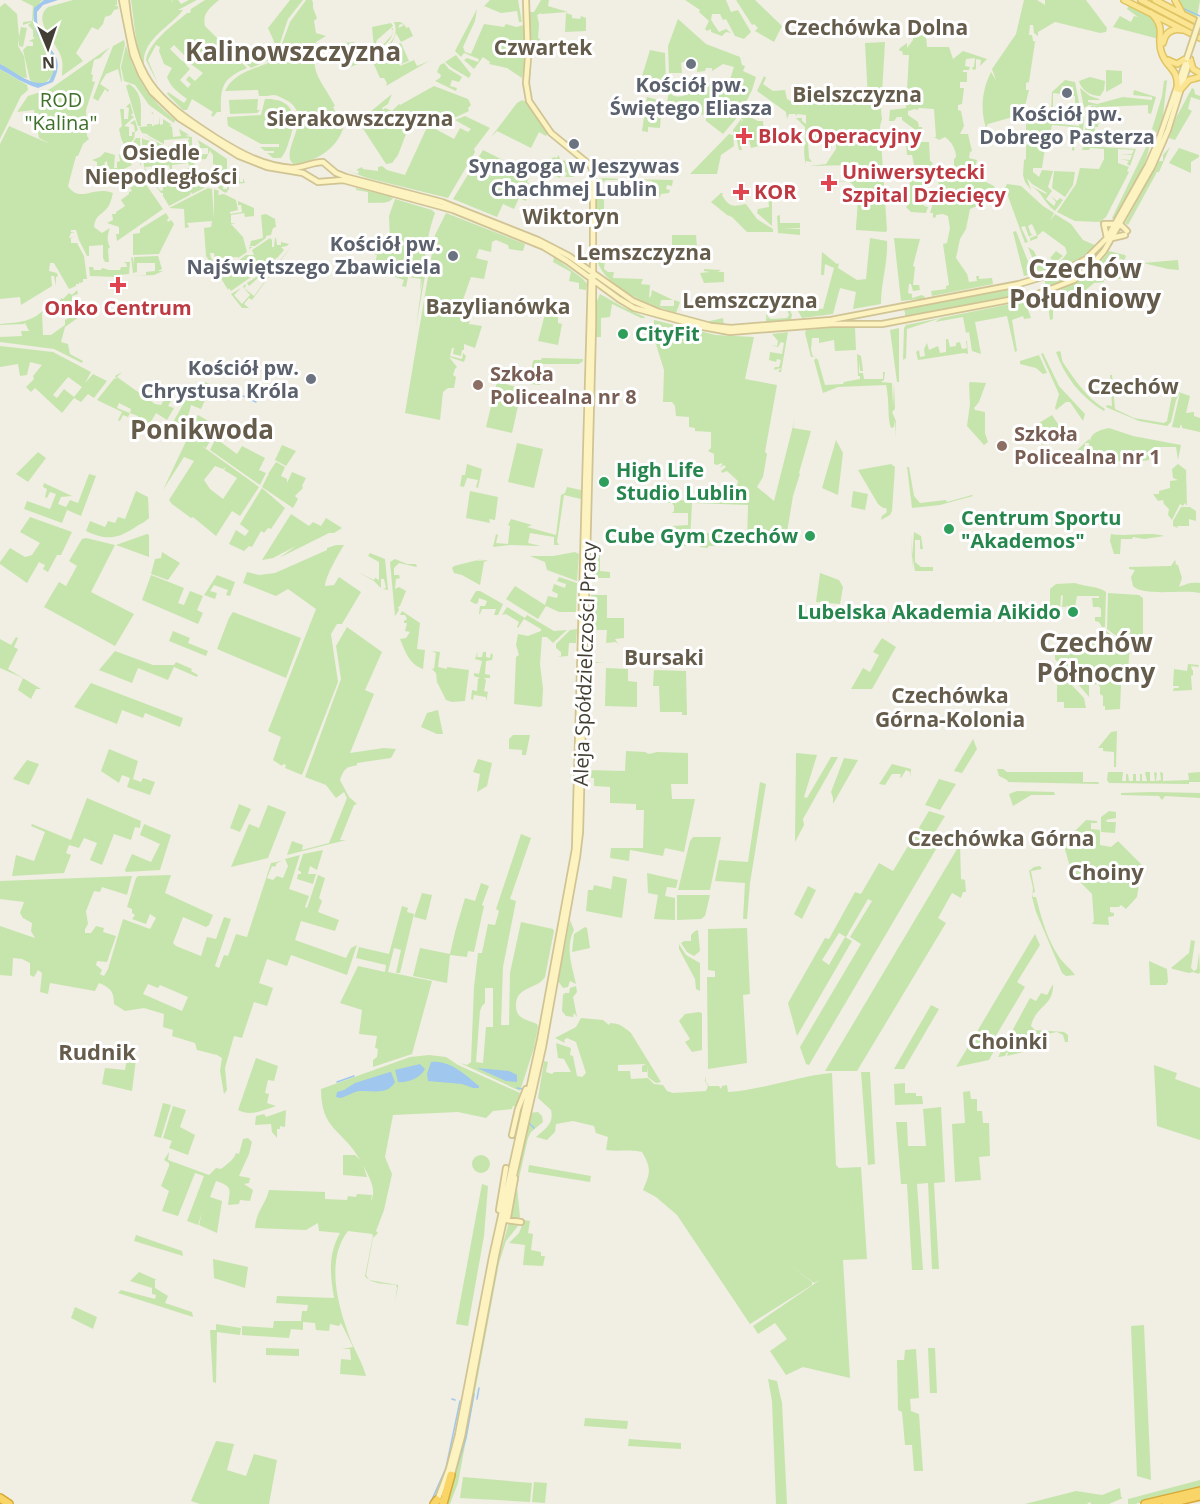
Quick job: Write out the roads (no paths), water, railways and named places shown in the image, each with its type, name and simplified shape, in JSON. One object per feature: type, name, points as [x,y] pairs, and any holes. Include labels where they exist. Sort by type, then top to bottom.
[{"type":"highway","points":[[438,1503],[451,1475]]},
{"type":"highway","points":[[1145,1504],[1200,1491]]},
{"type":"highway","points":[[1166,1504],[1200,1496]]},
{"type":"highway","points":[[0,1498],[9,1504]]},
{"type":"main road","points":[[124,0],[135,57],[143,78],[152,92],[178,115],[247,160],[271,168],[301,172],[318,182],[343,180],[419,199],[463,213],[541,245],[648,309],[719,327],[740,328],[814,322],[898,308],[1025,282],[1072,267],[1095,253],[1109,239],[1126,233],[1118,224],[1104,224],[1109,239]]},
{"type":"main road","name":"Aleja Spółdzielczości Pracy","points":[[524,0],[527,96],[550,132],[590,165],[593,171],[593,250],[582,546],[586,554],[575,847],[534,1073]]},
{"type":"main road","points":[[1124,0],[1200,38]]},
{"type":"main road","points":[[1141,0],[1200,30],[1189,59],[1180,64],[1173,64],[1165,56],[1162,46],[1165,36],[1171,30],[1186,31]]},
{"type":"main road","points":[[178,115],[237,151],[259,161],[293,168],[325,162],[346,177],[436,200],[547,244],[577,262],[607,291],[623,302],[643,311],[721,331],[744,332],[832,324],[873,325],[1041,293],[1074,279],[1102,255],[1160,150],[1200,21],[1155,0]]},
{"type":"main road","points":[[1175,0],[1183,14]]},
{"type":"main road","points":[[1151,13],[1160,24],[1161,52],[1176,73],[1179,89]]},
{"type":"main road","points":[[1179,89],[1189,80],[1200,75],[1193,69],[1189,59]]},
{"type":"main road","points":[[312,178],[310,170],[317,162]]},
{"type":"main road","points":[[326,181],[330,176],[331,168]]},
{"type":"main road","name":"Aleja Spółdzielczości Pracy","points":[[534,1073],[544,1042],[579,846],[593,296],[591,258],[593,250]]},
{"type":"main road","points":[[577,262],[586,262],[591,258]]},
{"type":"main road","points":[[593,296],[600,290],[607,291]]},
{"type":"main road","points":[[586,554],[593,547]]},
{"type":"main road","points":[[573,743],[579,748]]},
{"type":"main road","points":[[512,1135],[518,1109],[534,1073]]},
{"type":"main road","points":[[451,1475],[463,1430],[534,1073]]},
{"type":"main road","points":[[438,1503],[458,1435],[497,1234],[531,1080]]},
{"type":"main road","points":[[494,1269],[507,1220],[518,1156]]},
{"type":"main road","points":[[497,1234],[506,1168]]},
{"type":"main road","points":[[507,1220],[521,1222]]},
{"type":"water","points":[[44,0],[58,0],[43,5],[37,12],[37,24],[42,38],[57,59],[58,65],[53,82],[38,88],[0,69],[0,64],[30,81],[43,83],[49,81],[54,67],[53,57],[37,34],[34,19],[34,8]]},
{"type":"water","points":[[431,1062],[451,1065],[469,1077],[479,1088],[428,1081],[427,1074]]},
{"type":"water","points":[[420,1064],[425,1069],[420,1075],[409,1081],[398,1082],[395,1070]]},
{"type":"water","points":[[477,1068],[509,1071],[517,1075],[517,1082],[506,1081]]},
{"type":"water","points":[[391,1072],[395,1082],[384,1091],[359,1091],[341,1098],[336,1097],[337,1092],[355,1083]]},
{"type":"waterway","points":[[1182,8],[1200,16]]},
{"type":"waterway","points":[[234,392],[238,394]]},
{"type":"waterway","points":[[243,396],[256,402]]},
{"type":"waterway","points":[[337,1082],[354,1076]]},
{"type":"waterway","points":[[534,1098],[537,1085]]},
{"type":"waterway","points":[[517,1088],[523,1089]]},
{"type":"waterway","points":[[528,1122],[534,1128]]},
{"type":"waterway","points":[[477,1399],[479,1388]]},
{"type":"waterway","points":[[453,1480],[466,1438],[474,1394]]},
{"type":"waterway","points":[[430,1504],[446,1468],[460,1401]]},
{"type":"place","name":"Kościół pw. Świętego Eliasza","points":[[691,64]]},
{"type":"place","name":"Kościół pw. Dobrego Pasterza","points":[[1067,93]]},
{"type":"place","name":"Blok Operacyjny","points":[[744,136]]},
{"type":"place","name":"Synagoga w Jeszywas Chachmej Lublin","points":[[574,144]]},
{"type":"place","name":"Uniwersytecki Szpital Dziecięcy","points":[[829,183]]},
{"type":"place","name":"KOR","points":[[741,192]]},
{"type":"place","name":"Kościół pw. Najświętszego Zbawiciela","points":[[453,256]]},
{"type":"place","name":"Onko Centrum","points":[[118,285]]},
{"type":"place","name":"CityFit","points":[[623,334]]},
{"type":"place","name":"Kościół pw. Chrystusa Króla","points":[[311,379]]},
{"type":"place","name":"Szkoła Policealna nr 8","points":[[478,385]]},
{"type":"place","name":"Szkoła Policealna nr 1","points":[[1002,446]]},
{"type":"place","name":"High Life Studio Lublin","points":[[604,482]]},
{"type":"place","name":"Centrum Sportu \"Akademos\"","points":[[949,529]]},
{"type":"place","name":"Cube Gym Czechów","points":[[810,536]]},
{"type":"place","name":"Lubelska Akademia Aikido","points":[[1073,612]]},
{"type":"district","name":"Czechówka Dolna","points":[[876,28]]},
{"type":"district","name":"Czwartek","points":[[543,48]]},
{"type":"district","name":"Kalinowszczyzna","points":[[293,52]]},
{"type":"district","name":"Bielszczyzna","points":[[857,95]]},
{"type":"district","name":"Sierakowszczyzna","points":[[360,119]]},
{"type":"district","name":"Osiedle Niepodległości","points":[[161,165]]},
{"type":"district","name":"Wiktoryn","points":[[571,217]]},
{"type":"district","name":"Lemszczyzna","points":[[644,253]]},
{"type":"district","name":"Czechów Południowy","points":[[1085,284]]},
{"type":"district","name":"Lemszczyzna","points":[[750,301]]},
{"type":"district","name":"Bazylianówka","points":[[498,307]]},
{"type":"district","name":"Czechów","points":[[1133,387]]},
{"type":"district","name":"Ponikwoda","points":[[202,430]]},
{"type":"district","name":"Bursaki","points":[[664,658]]},
{"type":"district","name":"Czechów Północny","points":[[1096,658]]},
{"type":"district","name":"Czechówka Górna-Kolonia","points":[[950,708]]},
{"type":"district","name":"Czechówka Górna","points":[[1001,839]]},
{"type":"district","name":"Choiny","points":[[1106,872]]},
{"type":"district","name":"Choinki","points":[[1008,1042]]},
{"type":"district","name":"Rudnik","points":[[97,1052]]},
{"type":"park label","name":"ROD \"Kalina\"","points":[[61,112]]}]
